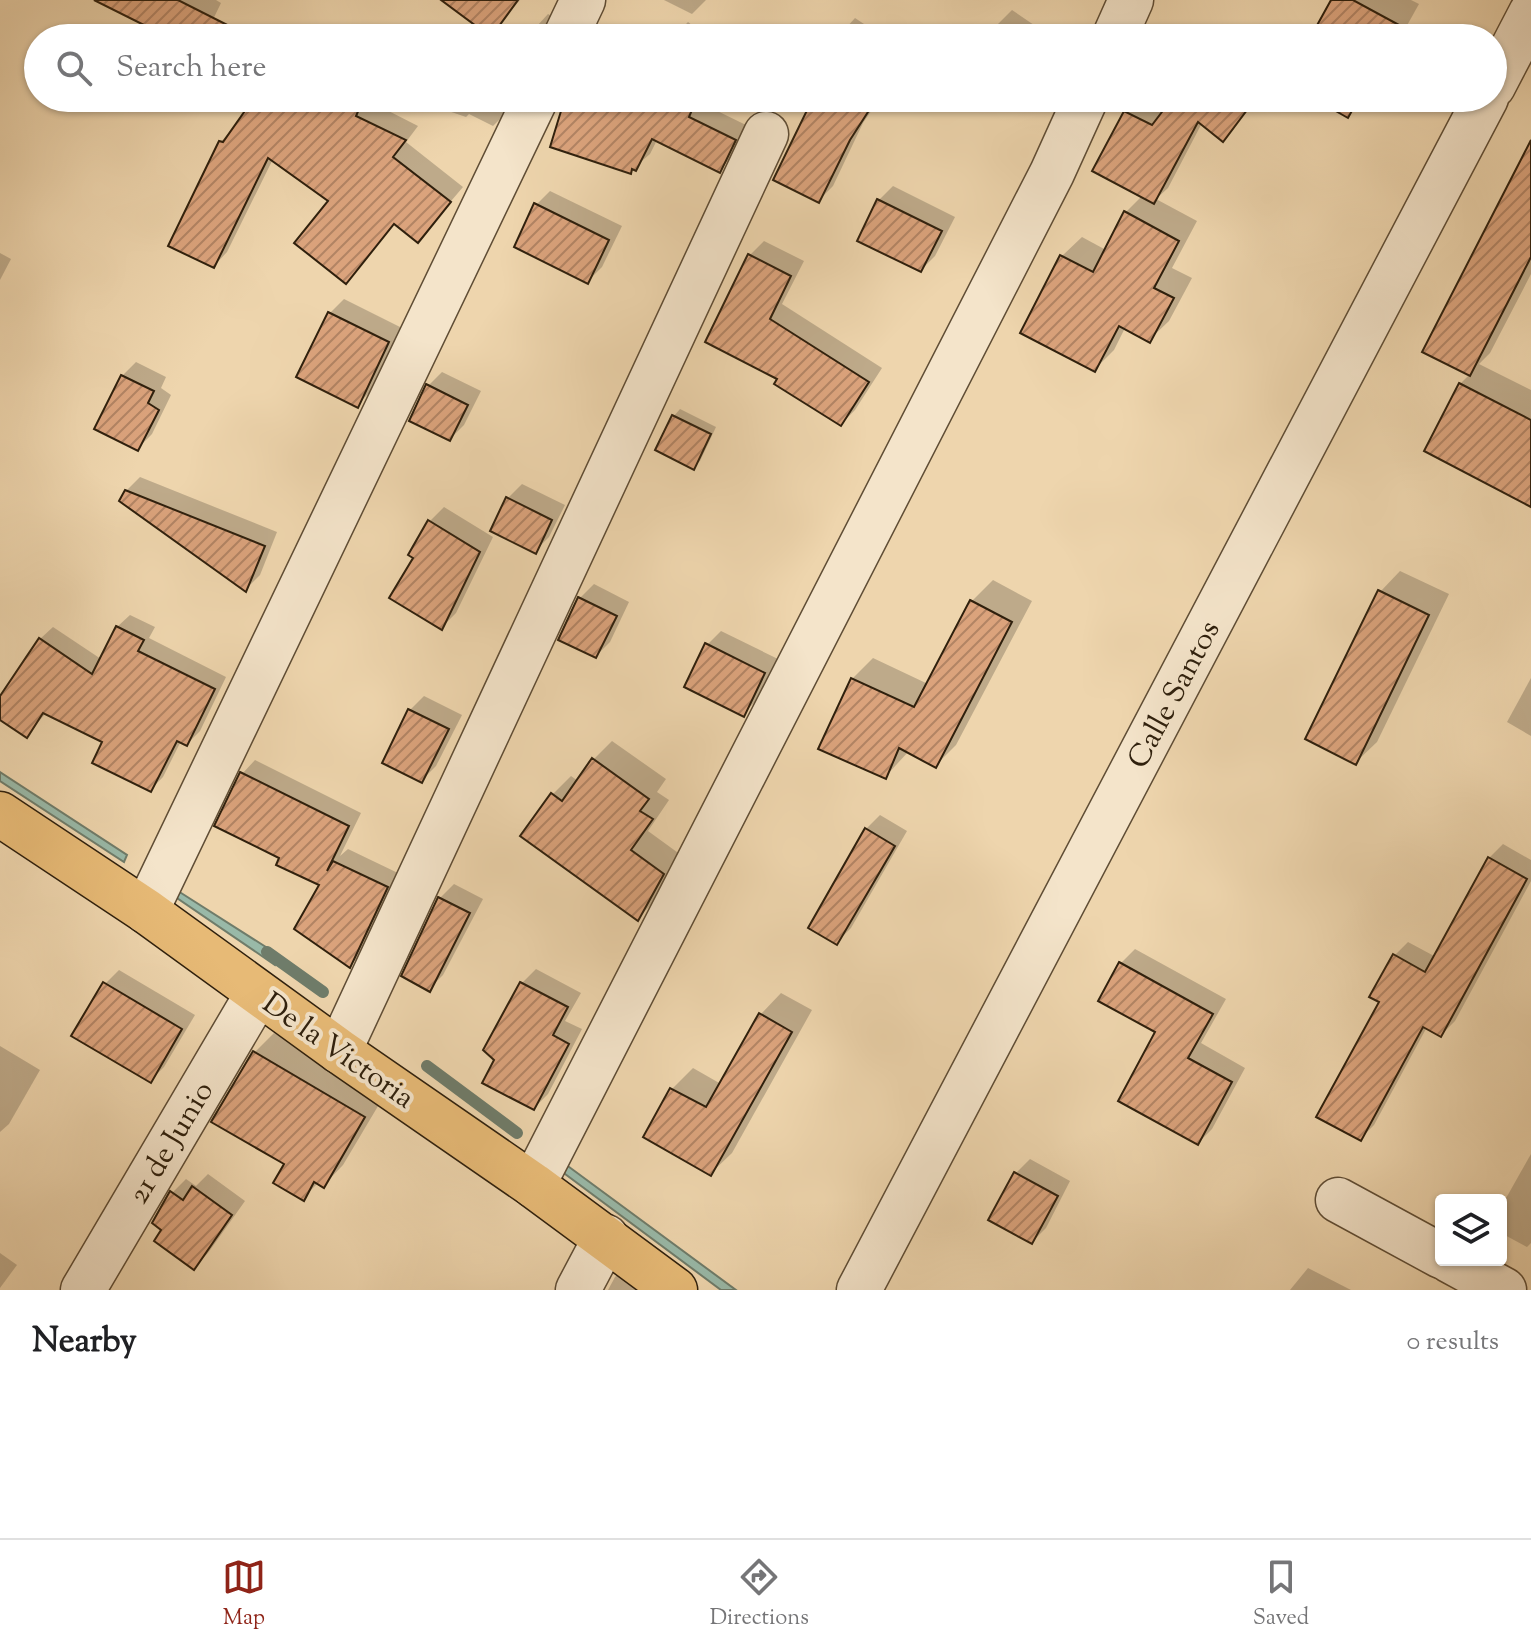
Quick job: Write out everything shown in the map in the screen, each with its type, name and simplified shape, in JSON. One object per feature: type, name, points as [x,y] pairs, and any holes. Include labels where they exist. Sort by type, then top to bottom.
[{"type":"main road","name":"De la Victoria","points":[[0,814],[146,911],[339,1051],[606,1237],[675,1290]]},
{"type":"street","points":[[572,24],[583,0]]},
{"type":"street","points":[[1120,24],[1131,0]]},
{"type":"street","points":[[1507,59],[1531,13]]},
{"type":"street","points":[[146,911],[529,112]]},
{"type":"street","points":[[533,1185],[1052,173],[1080,112]]},
{"type":"street","name":"Calle Santos","points":[[859,1290],[1479,112]]},
{"type":"street","points":[[339,1051],[766,134]]},
{"type":"street","name":"21 de Junio","points":[[83,1290],[258,993]]},
{"type":"street","points":[[1338,1200],[1435,1253]]},
{"type":"street","points":[[578,1290],[606,1237]]},
{"type":"street","points":[[1460,1266],[1504,1290]]},
{"type":"shaded area","points":[[0,772],[127,855],[124,862],[0,781]]},
{"type":"shaded area","points":[[178,891],[280,956],[275,965],[174,896]]},
{"type":"shaded area","points":[[561,1161],[736,1290],[721,1290],[557,1168]]},
{"type":"building","points":[[94,0],[178,0],[225,24],[142,24]]},
{"type":"building","points":[[441,0],[518,0],[500,24],[473,24]]},
{"type":"building","points":[[1331,0],[1353,0],[1397,24],[1318,24]]},
{"type":"building","points":[[244,112],[358,112],[356,116],[406,140],[393,157],[451,202],[418,243],[394,224],[346,284],[294,243],[328,201],[268,158],[214,268],[168,246],[219,141],[223,142]]},
{"type":"building","points":[[561,112],[691,112],[689,117],[736,140],[720,173],[652,139],[636,171],[632,169],[631,174],[550,147]]},
{"type":"building","points":[[806,112],[868,112],[850,140],[819,203],[773,180]]},
{"type":"building","points":[[1123,112],[1152,125],[1162,112],[1246,112],[1223,142],[1198,122],[1154,204],[1092,171]]},
{"type":"building","points":[[1338,112],[1351,112],[1348,118]]},
{"type":"building","points":[[1531,140],[1531,257],[1470,376],[1422,352]]},
{"type":"building","points":[[877,199],[942,231],[921,272],[857,241]]},
{"type":"building","points":[[534,203],[609,240],[588,284],[514,247]]},
{"type":"building","points":[[1124,211],[1179,241],[1154,288],[1174,298],[1150,343],[1119,326],[1095,372],[1020,333],[1060,255],[1093,272]]},
{"type":"building","points":[[748,254],[791,276],[770,319],[869,382],[841,426],[774,384],[777,379],[705,342]]},
{"type":"building","points":[[328,312],[389,342],[358,408],[296,377]]},
{"type":"building","points":[[121,375],[154,391],[148,403],[159,410],[138,451],[94,429]]},
{"type":"building","points":[[1459,383],[1531,420],[1531,507],[1424,451]]},
{"type":"building","points":[[426,384],[468,405],[450,441],[409,421]]},
{"type":"building","points":[[672,415],[711,434],[694,470],[655,450]]},
{"type":"building","points":[[125,490],[265,546],[246,592],[119,501]]},
{"type":"building","points":[[506,497],[552,520],[536,554],[490,531]]},
{"type":"building","points":[[428,520],[480,552],[442,630],[389,598],[413,558],[408,555]]},
{"type":"building","points":[[1378,590],[1429,615],[1356,765],[1305,739]]},
{"type":"building","points":[[578,597],[617,616],[596,658],[558,640]]},
{"type":"building","points":[[970,600],[1012,622],[936,768],[899,748],[886,779],[818,749],[851,678],[914,707]]},
{"type":"building","points":[[116,626],[144,640],[138,651],[215,689],[187,746],[177,741],[151,792],[92,763],[102,742],[43,713],[27,738],[0,720],[0,696],[39,638],[92,674]]},
{"type":"building","points":[[705,643],[765,673],[744,717],[684,687]]},
{"type":"building","points":[[408,709],[449,729],[422,783],[382,763]]},
{"type":"building","points":[[592,758],[649,799],[640,811],[653,819],[631,850],[664,874],[638,921],[520,836],[551,793],[562,801]]},
{"type":"building","points":[[240,772],[349,826],[327,871],[333,861],[388,887],[350,968],[294,929],[319,885],[276,865],[279,858],[214,826]]},
{"type":"building","points":[[865,828],[895,846],[837,945],[808,928]]},
{"type":"building","points":[[1488,857],[1527,879],[1441,1037],[1423,1027],[1361,1141],[1316,1117],[1379,1002],[1369,997],[1393,954],[1425,972]]},
{"type":"building","points":[[438,897],[470,913],[430,992],[401,976]]},
{"type":"building","points":[[1119,962],[1213,1014],[1188,1058],[1232,1082],[1198,1145],[1118,1101],[1155,1032],[1098,1001]]},
{"type":"building","points":[[103,982],[182,1029],[151,1083],[71,1036]]},
{"type":"building","points":[[520,982],[568,1007],[553,1035],[569,1044],[534,1110],[482,1083],[494,1060],[483,1050]]},
{"type":"building","points":[[759,1013],[792,1032],[711,1176],[643,1137],[670,1088],[706,1107]]},
{"type":"building","points":[[253,1051],[365,1117],[324,1188],[314,1182],[304,1201],[273,1183],[284,1164],[211,1122]]},
{"type":"building","points":[[1014,1172],[1058,1196],[1032,1244],[988,1220]]},
{"type":"building","points":[[192,1186],[232,1215],[194,1270],[154,1241],[161,1230],[152,1223],[170,1191],[183,1200]]},
{"type":"waterway","points":[[267,952],[323,992]]},
{"type":"waterway","points":[[427,1066],[517,1133]]}]
